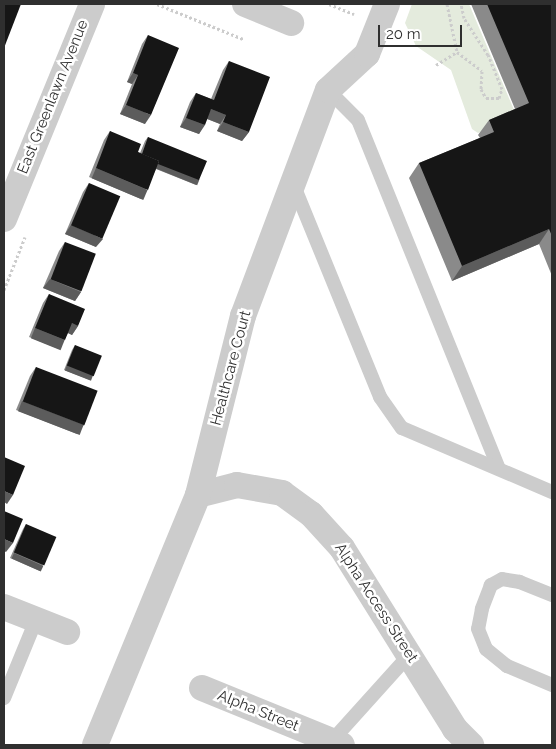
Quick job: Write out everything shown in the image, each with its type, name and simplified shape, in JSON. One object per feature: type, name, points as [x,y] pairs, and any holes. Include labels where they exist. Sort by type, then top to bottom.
[{"type":"street","name":"East Greenlawn Avenue","points":[[4,219],[92,4]]},
{"type":"street","points":[[245,4],[292,23]]},
{"type":"street","name":"Healthcare Court","points":[[95,745],[198,495],[243,316],[328,90],[367,54],[387,4]]},
{"type":"street","name":"Alpha Access Street","points":[[198,495],[237,485],[282,493],[312,514],[342,548],[410,654],[455,729],[471,745]]},
{"type":"street","points":[[4,607],[66,632]]},
{"type":"street","name":"Alpha Street","points":[[202,688],[334,744]]},
{"type":"lane","points":[[328,90],[358,120],[499,469]]},
{"type":"lane","points":[[292,182],[380,397],[402,428],[552,492]]},
{"type":"lane","points":[[552,595],[520,582],[502,579],[491,585],[482,609],[478,629],[486,649],[507,666],[552,685]]},
{"type":"lane","points":[[4,698],[36,620]]},
{"type":"lane","points":[[334,744],[410,654]]},
{"type":"path","points":[[157,4],[243,39]]},
{"type":"path","points":[[329,4],[360,16]]},
{"type":"path","points":[[447,4],[457,52],[482,71],[481,89],[486,98],[499,98],[502,89],[488,54],[464,18],[461,4]]},
{"type":"path","points":[[436,65],[457,52]]},
{"type":"shaded area","points":[[412,4],[469,4],[517,117],[478,133],[472,129],[451,70],[416,46],[405,23]]},
{"type":"building","points":[[4,4],[21,4],[4,48]]},
{"type":"building","points":[[487,4],[552,4],[552,236],[549,229],[462,266],[419,163],[494,132],[489,120],[529,103]]},
{"type":"building","points":[[148,35],[179,48],[151,115],[126,105],[138,75],[133,73]]},
{"type":"building","points":[[229,61],[270,77],[249,132],[223,122],[226,115],[211,109],[205,125],[186,118],[196,93],[214,100]]},
{"type":"building","points":[[110,131],[141,144],[138,152],[159,161],[148,190],[96,168]]},
{"type":"building","points":[[148,137],[207,161],[199,180],[158,164],[159,161],[142,154]]},
{"type":"building","points":[[89,183],[120,196],[102,239],[71,225]]},
{"type":"building","points":[[65,242],[96,254],[81,291],[51,279]]},
{"type":"building","points":[[49,294],[85,309],[78,326],[72,323],[65,340],[35,328]]},
{"type":"building","points":[[75,345],[102,356],[94,376],[67,365]]},
{"type":"building","points":[[36,367],[98,391],[84,425],[23,402]]},
{"type":"building","points":[[4,457],[25,466],[13,495],[4,491]]},
{"type":"building","points":[[4,511],[23,519],[13,543],[4,539]]},
{"type":"building","points":[[26,524],[56,537],[44,565],[14,553]]}]
